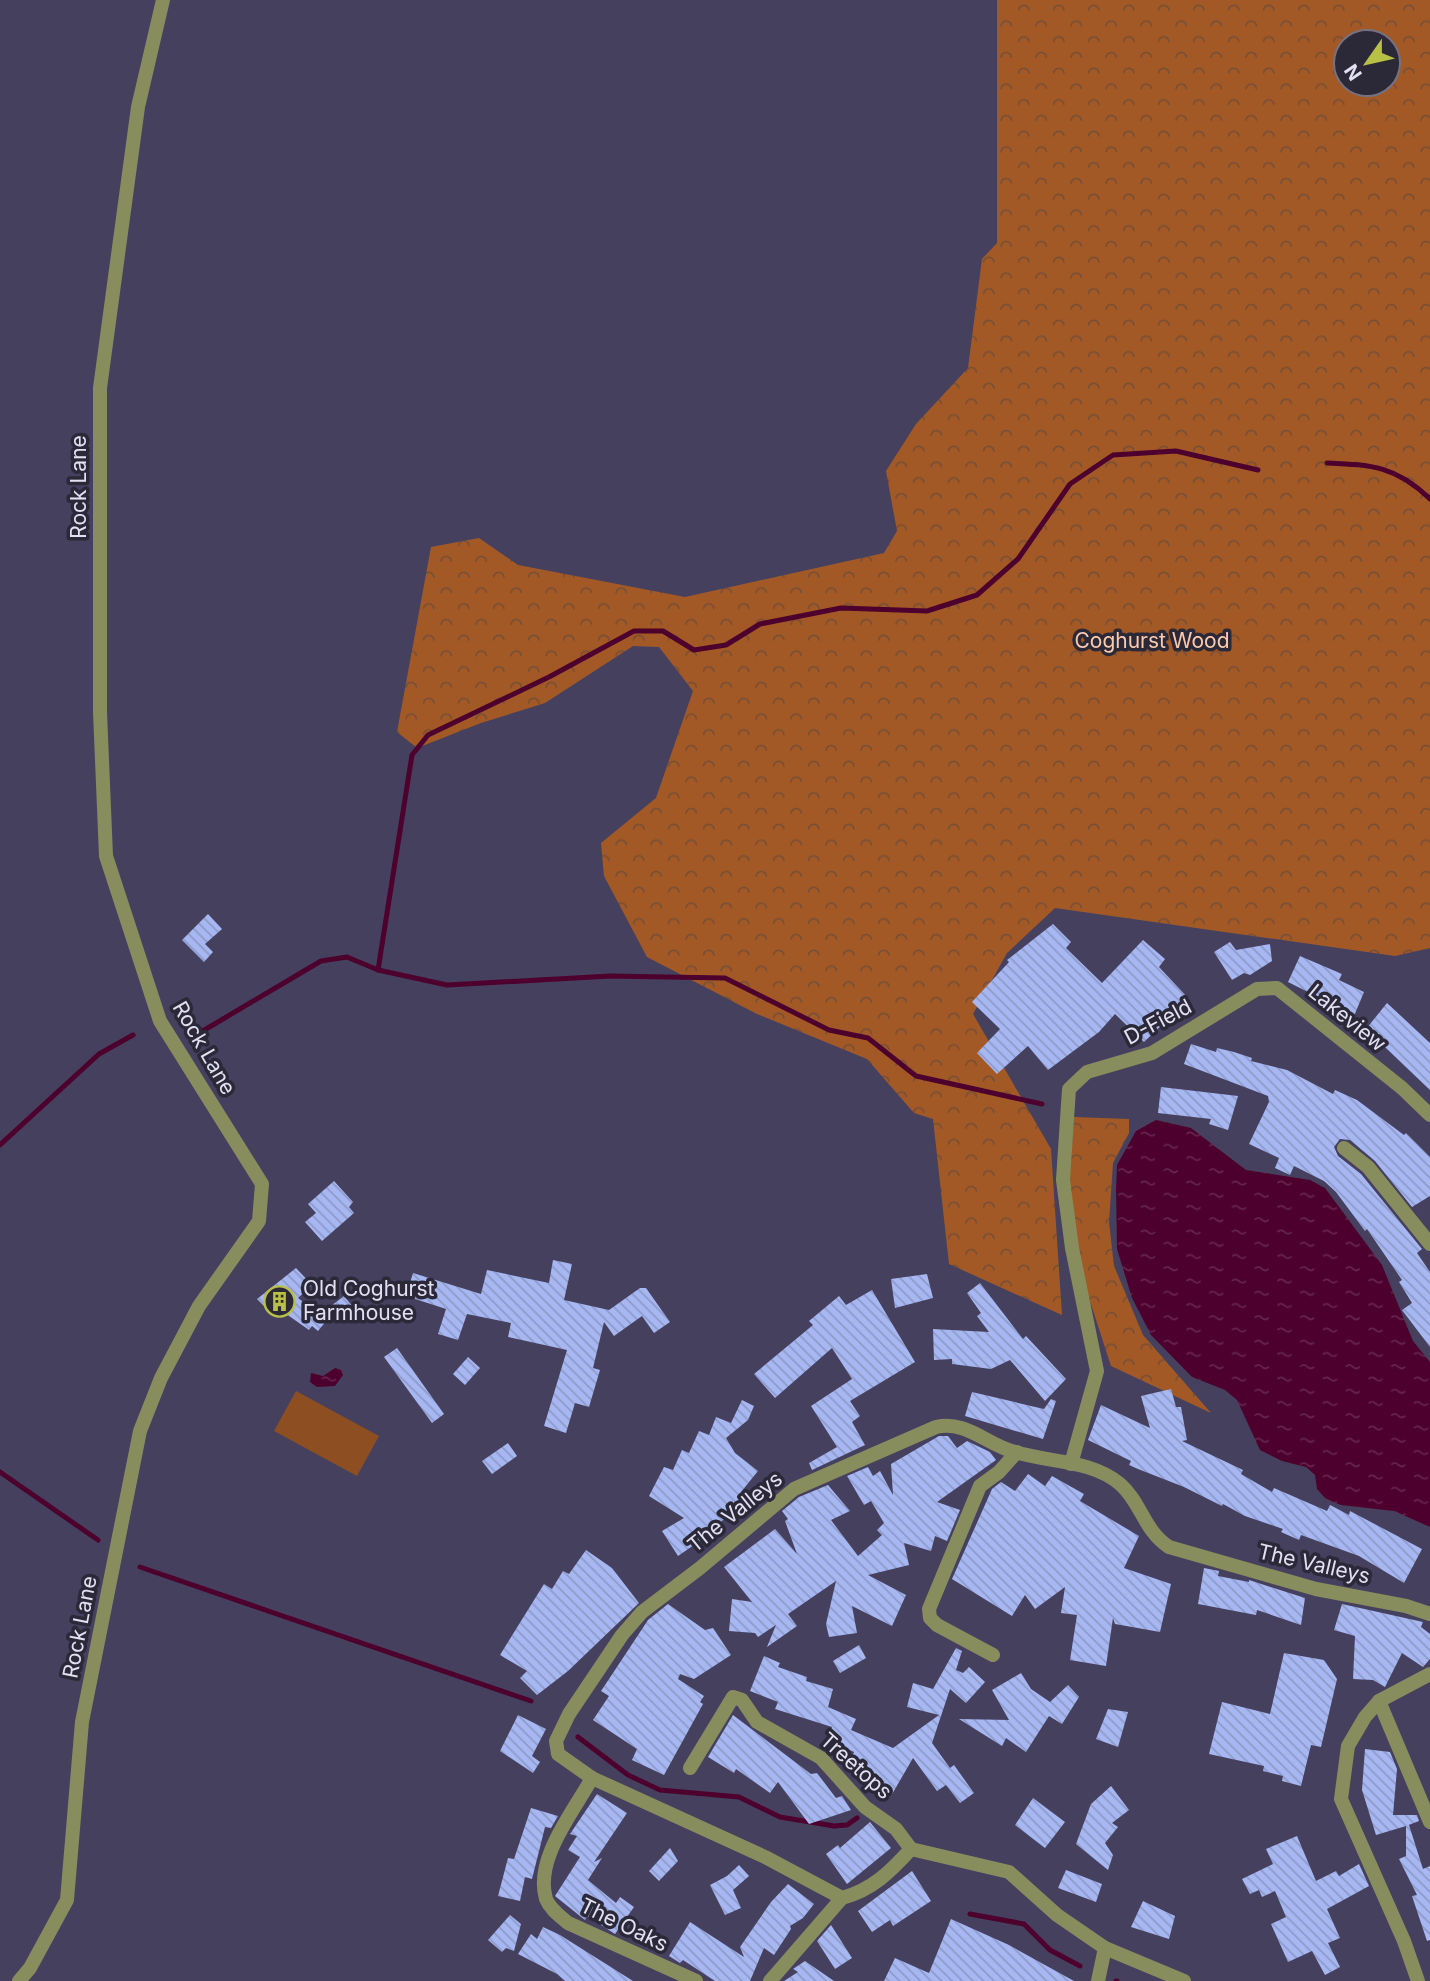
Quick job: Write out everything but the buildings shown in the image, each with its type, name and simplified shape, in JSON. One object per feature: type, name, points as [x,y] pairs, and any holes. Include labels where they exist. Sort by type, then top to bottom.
[{"type":"street","name":"Rock Lane","points":[[19,1981],[30,1968],[66,1900],[82,1723],[140,1431],[161,1378],[199,1307],[259,1221],[262,1184],[160,1021],[106,856],[100,712],[100,388],[138,107],[163,0]]},
{"type":"street","name":"Lakeview","points":[[1228,1005],[1257,989],[1277,988],[1402,1088],[1430,1115]]},
{"type":"street","name":"D-Field","points":[[1070,1464],[1097,1371],[1072,1248],[1063,1180],[1069,1089],[1087,1072],[1152,1053],[1228,1005]]},
{"type":"street","points":[[1344,1148],[1367,1167],[1430,1244]]},
{"type":"street","name":"The Valleys","points":[[842,1899],[765,1857],[592,1778],[558,1754],[556,1741],[569,1714],[622,1635],[642,1612],[700,1569],[794,1489],[936,1427],[951,1424],[1017,1452],[1070,1464],[1102,1474],[1119,1483],[1154,1538],[1169,1547],[1316,1589],[1406,1606],[1430,1614]]},
{"type":"street","points":[[993,1655],[937,1625],[930,1618],[930,1606],[980,1486],[999,1472],[1017,1452]]},
{"type":"street","points":[[1418,1981],[1399,1929],[1341,1799],[1348,1746],[1379,1701],[1430,1675]]},
{"type":"street","name":"Treetops","points":[[690,1768],[733,1697],[742,1700],[757,1722],[821,1758],[864,1807],[896,1829],[911,1849]]},
{"type":"street","points":[[1379,1701],[1400,1744],[1430,1822]]},
{"type":"street","name":"The Oaks","points":[[592,1778],[548,1857],[545,1885],[547,1900],[554,1912],[568,1923],[696,1981]]},
{"type":"street","points":[[770,1981],[842,1899],[862,1893],[886,1877],[911,1849],[1009,1872],[1056,1915],[1105,1948],[1184,1981]]},
{"type":"street","points":[[1098,1981],[1105,1948]]},
{"type":"shaded area","points":[[296,1391],[379,1436],[357,1476],[274,1431]]},
{"type":"green space","name":"Coghurst Wood","points":[[997,0],[1430,0],[1430,948],[1395,956],[1055,908],[1007,953],[973,1014],[1051,1149],[1062,1315],[949,1264],[933,1119],[914,1113],[867,1059],[757,1014],[647,957],[604,876],[601,843],[656,798],[693,691],[659,647],[633,646],[545,703],[481,723],[417,748],[397,732],[431,547],[479,538],[518,565],[685,597],[884,553],[897,531],[886,471],[916,424],[968,368],[982,259],[997,243]]},
{"type":"green space","points":[[1074,1117],[1129,1119],[1129,1133],[1113,1163],[1109,1222],[1114,1266],[1143,1335],[1211,1413],[1111,1366],[1066,1227]]},
{"type":"water","points":[[1156,1120],[1191,1128],[1246,1170],[1310,1180],[1325,1188],[1382,1265],[1413,1341],[1430,1362],[1430,1527],[1394,1511],[1341,1505],[1326,1499],[1317,1489],[1315,1475],[1306,1467],[1282,1461],[1260,1450],[1237,1400],[1225,1390],[1192,1377],[1151,1335],[1132,1298],[1117,1249],[1116,1190],[1117,1165],[1136,1131]]},
{"type":"water","points":[[335,1368],[341,1370],[343,1375],[335,1386],[317,1387],[310,1382],[311,1373],[323,1376]]},
{"type":"waterway","points":[[378,970],[412,755],[428,735],[549,677],[634,631],[663,631],[694,650],[726,645],[760,624],[841,608],[927,611],[977,595],[1018,559],[1070,484],[1113,455],[1176,451],[1258,470]]},
{"type":"waterway","points":[[1327,463],[1383,469],[1406,480],[1430,499]]},
{"type":"waterway","points":[[201,1032],[321,961],[347,957],[378,970],[447,985],[610,976],[725,978],[829,1030],[868,1038],[916,1076],[1042,1104]]},
{"type":"waterway","points":[[0,1145],[99,1054],[133,1035]]},
{"type":"waterway","points":[[0,1472],[98,1540]]},
{"type":"waterway","points":[[140,1567],[531,1701]]},
{"type":"waterway","points":[[578,1737],[628,1775],[660,1790],[739,1797],[780,1817],[834,1826],[847,1825],[857,1818]]},
{"type":"waterway","points":[[970,1914],[1024,1924],[1050,1950],[1080,1966]]},
{"type":"place","name":"Old Coghurst Farmhouse","points":[[280,1301]]}]
